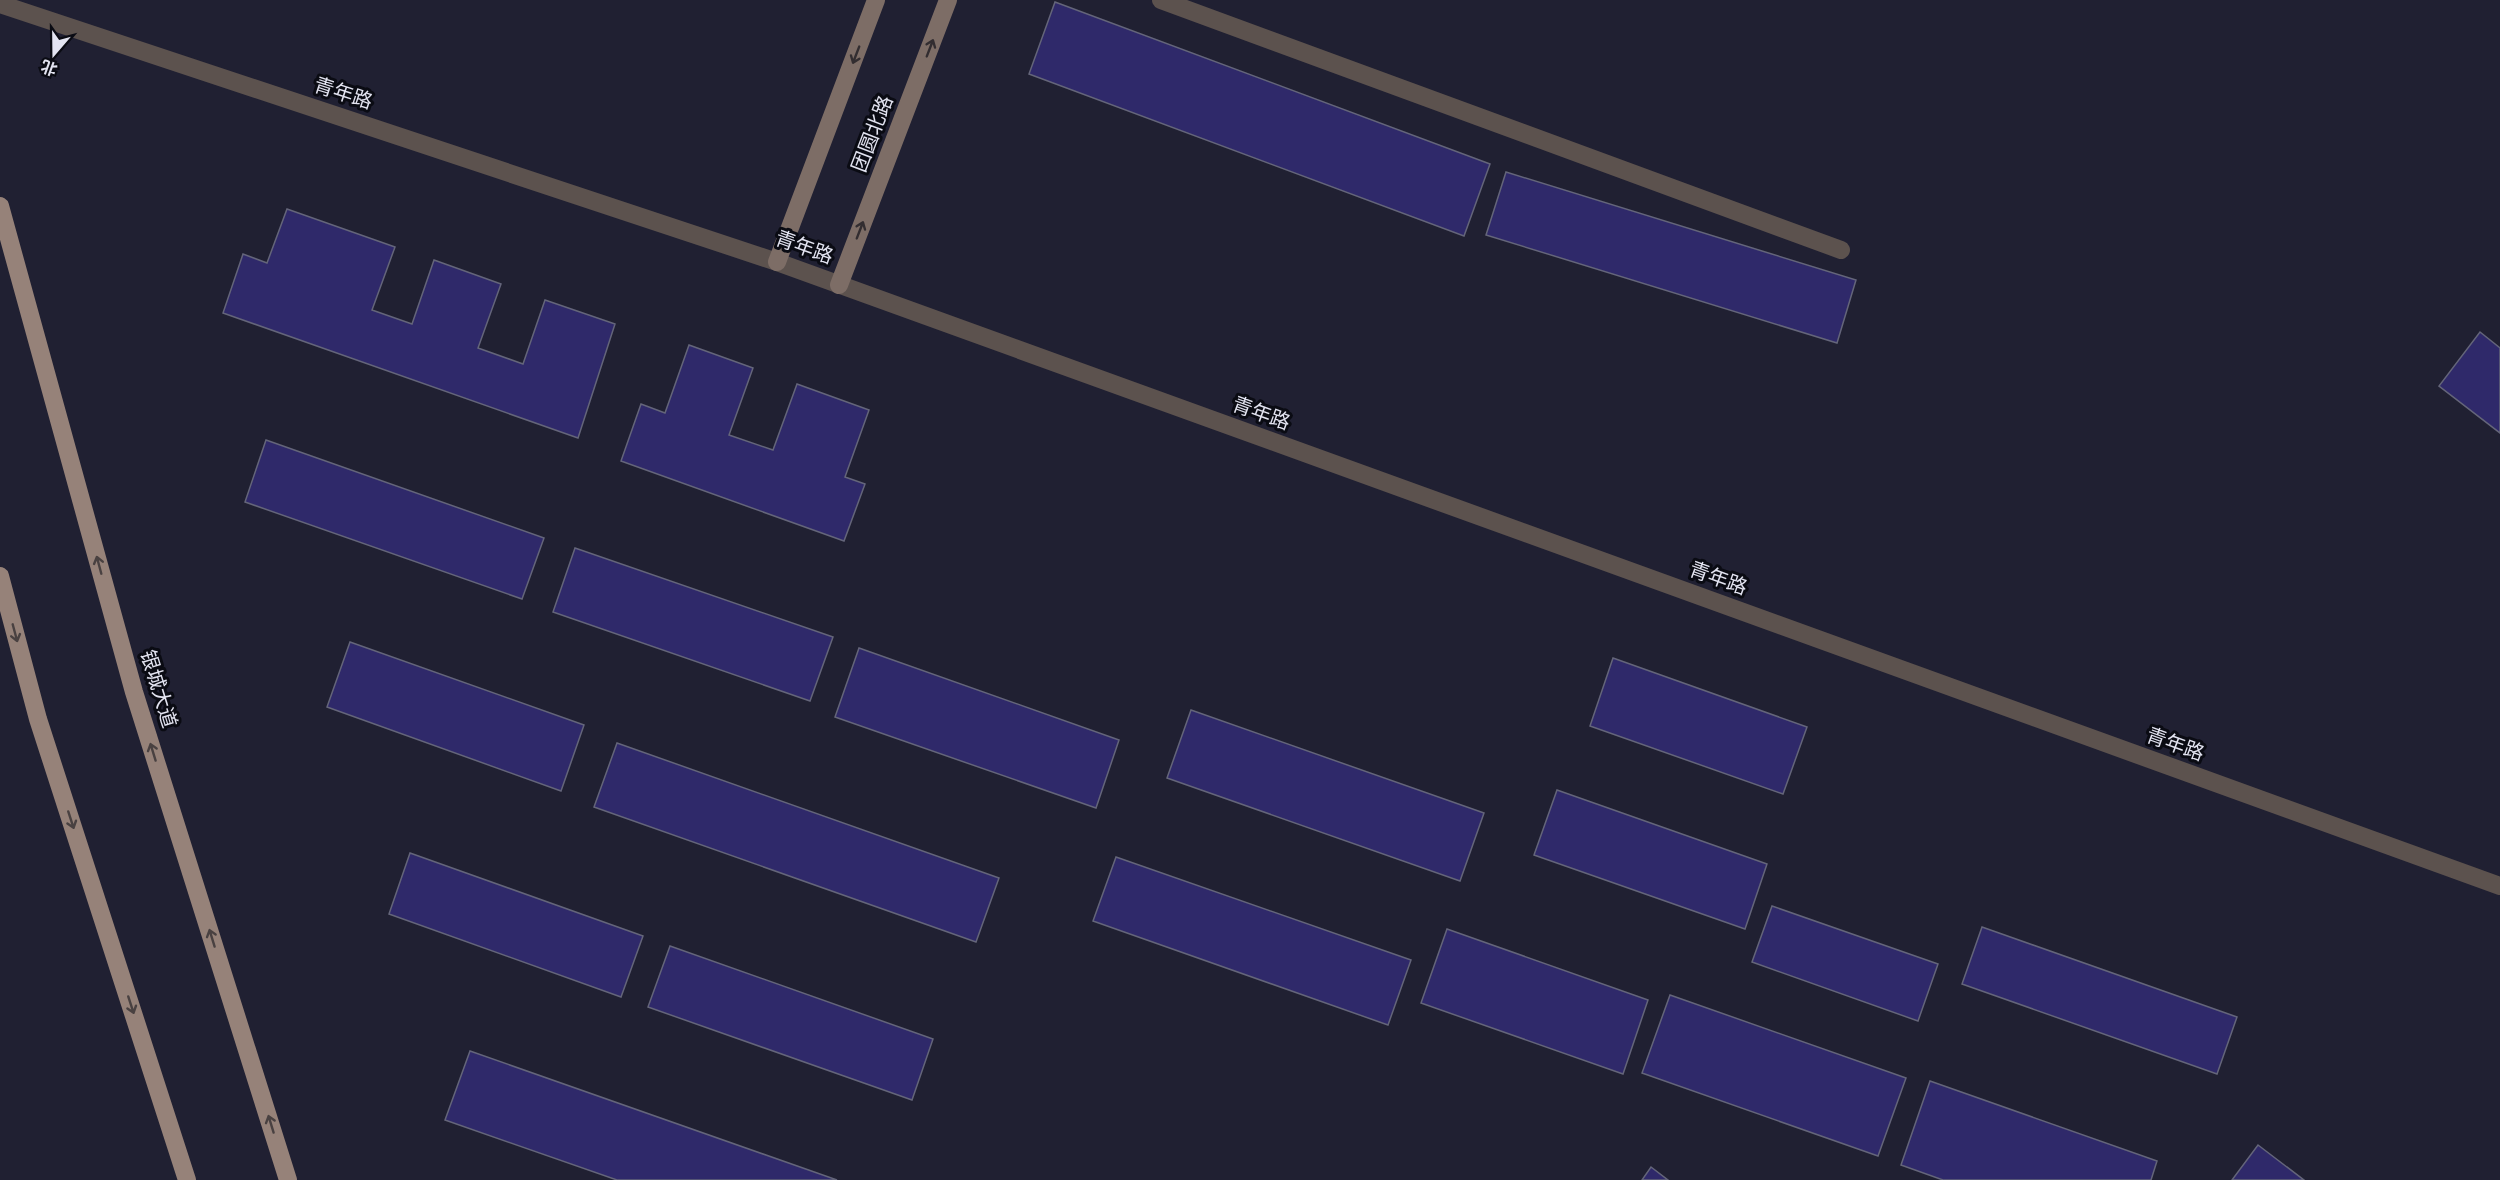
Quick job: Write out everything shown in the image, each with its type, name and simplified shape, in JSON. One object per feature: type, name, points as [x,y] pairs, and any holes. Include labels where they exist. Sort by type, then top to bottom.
[{"type":"main road","points":[[777,262],[876,0]]},
{"type":"main road","name":"团圆北路","points":[[839,285],[948,0]]},
{"type":"main road","name":"银城大道","points":[[0,206],[134,692],[288,1180]]},
{"type":"main road","points":[[0,576],[38,719],[187,1180]]},
{"type":"street","points":[[1161,0],[1841,250]]},
{"type":"street","name":"青年路","points":[[0,4],[777,262],[2500,886]]},
{"type":"building","points":[[1055,2],[1490,164],[1464,236],[1029,74]]},
{"type":"building","points":[[1506,172],[1856,280],[1837,343],[1486,235]]},
{"type":"building","points":[[287,209],[395,247],[372,310],[412,324],[434,260],[501,284],[478,348],[523,364],[545,300],[615,324],[578,438],[223,313],[243,254],[267,263]]},
{"type":"building","points":[[2480,332],[2500,348],[2500,433],[2439,386]]},
{"type":"building","points":[[689,345],[753,368],[729,435],[773,450],[797,384],[869,410],[845,477],[865,484],[844,541],[621,461],[641,404],[665,413]]},
{"type":"building","points":[[266,440],[544,538],[522,599],[245,502]]},
{"type":"building","points":[[575,548],[833,637],[810,701],[553,612]]},
{"type":"building","points":[[350,642],[584,725],[561,791],[327,707]]},
{"type":"building","points":[[859,648],[1119,740],[1096,808],[835,717]]},
{"type":"building","points":[[1613,658],[1807,727],[1783,794],[1590,726]]},
{"type":"building","points":[[1191,710],[1484,813],[1460,881],[1167,778]]},
{"type":"building","points":[[617,743],[999,878],[976,942],[594,807]]},
{"type":"building","points":[[1557,790],[1767,864],[1745,929],[1534,855]]},
{"type":"building","points":[[410,853],[643,936],[621,997],[389,914]]},
{"type":"building","points":[[1116,857],[1411,960],[1388,1025],[1093,921]]},
{"type":"building","points":[[1772,906],[1938,964],[1918,1021],[1752,962]]},
{"type":"building","points":[[1982,927],[2237,1017],[2217,1074],[1962,984]]},
{"type":"building","points":[[1447,929],[1648,1000],[1623,1074],[1421,1003]]},
{"type":"building","points":[[670,946],[933,1039],[912,1100],[648,1007]]},
{"type":"building","points":[[1670,995],[1906,1078],[1878,1156],[1642,1073]]},
{"type":"building","points":[[470,1051],[837,1180],[617,1180],[445,1120]]},
{"type":"building","points":[[1930,1081],[2157,1161],[2151,1180],[1943,1180],[1901,1165]]},
{"type":"building","points":[[2258,1145],[2304,1180],[2232,1180]]},
{"type":"building","points":[[1651,1167],[1668,1180],[1642,1180]]}]
